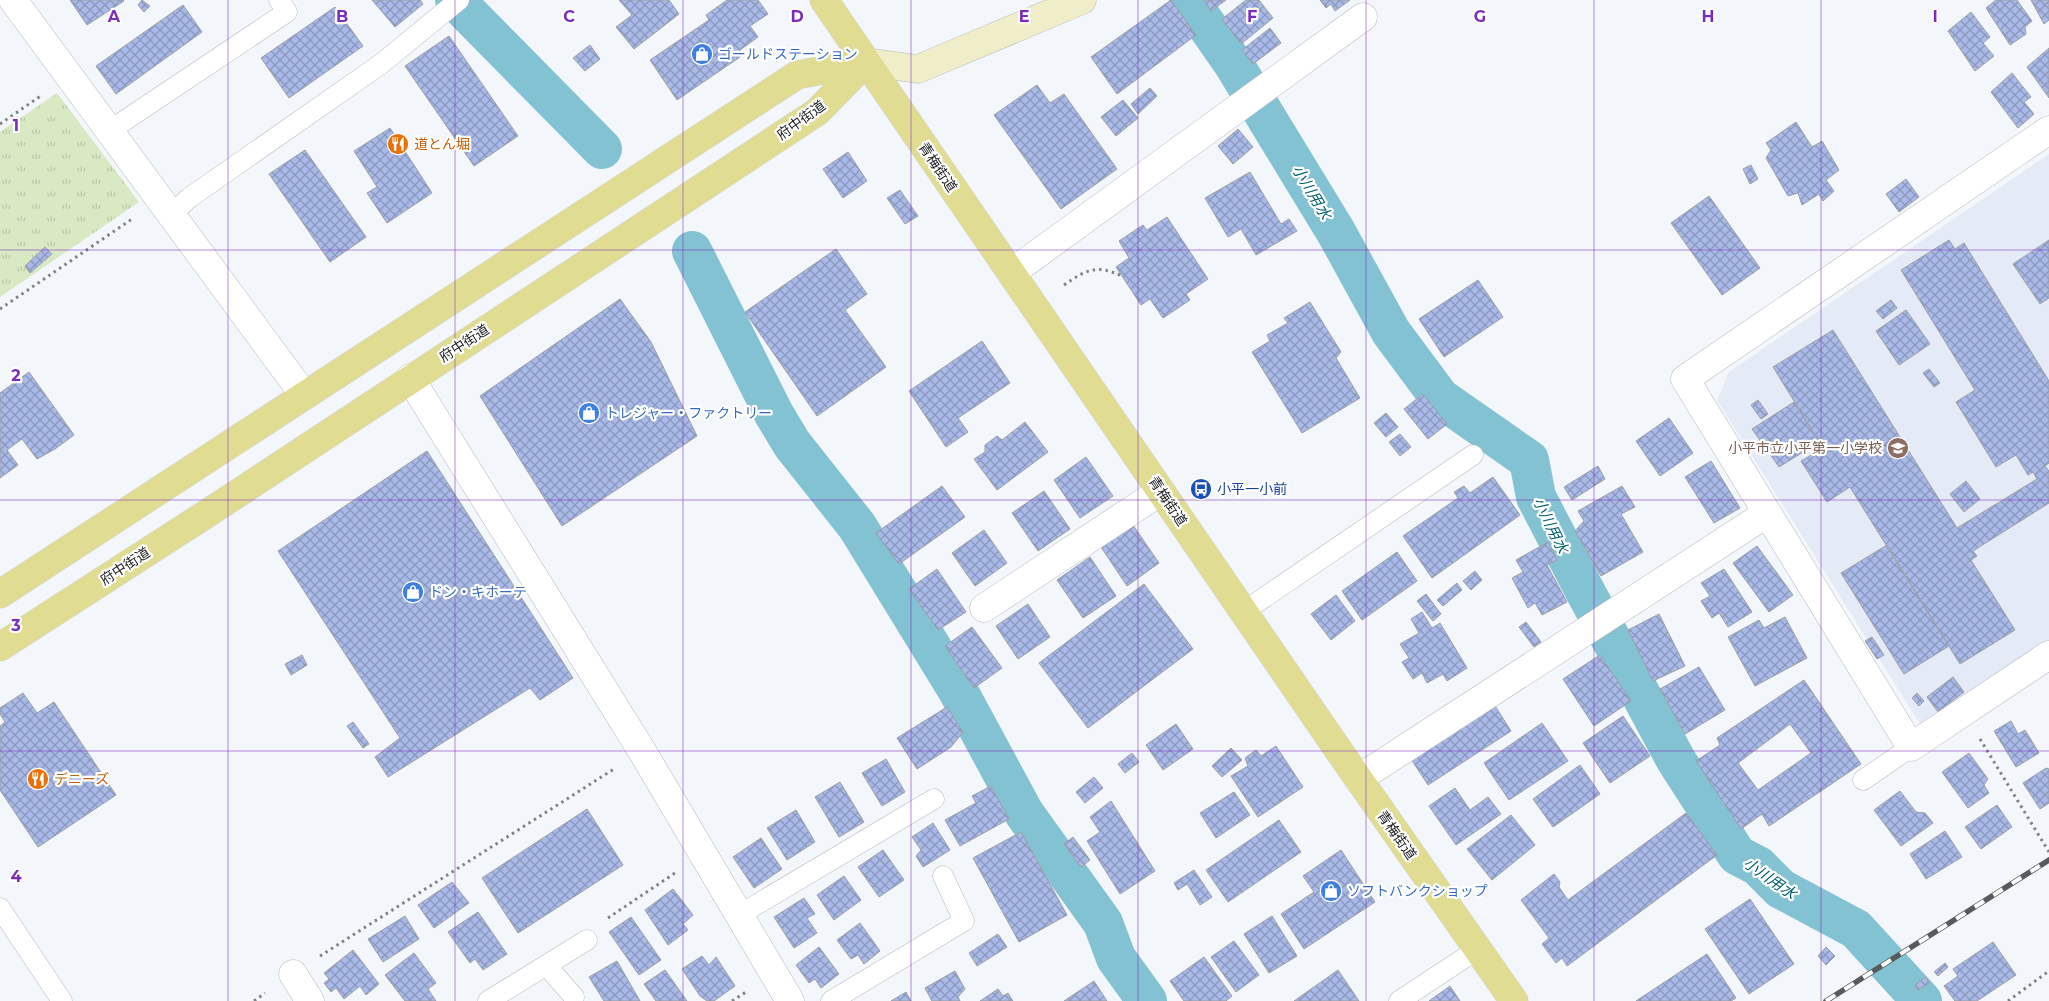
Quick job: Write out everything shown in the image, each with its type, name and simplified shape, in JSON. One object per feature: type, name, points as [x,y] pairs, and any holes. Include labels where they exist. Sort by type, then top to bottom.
[{"type":"main road","name":"青梅街道","points":[[824,0],[1358,779],[1514,1001]]},
{"type":"main road","name":"府中街道","points":[[0,647],[817,112],[866,62]]},
{"type":"main road","points":[[0,594],[797,75],[866,62]]},
{"type":"street","points":[[13,0],[304,395]]},
{"type":"street","points":[[866,62],[918,69],[1082,0]]},
{"type":"street","points":[[1011,273],[1363,17]]},
{"type":"street","points":[[2049,130],[1685,379],[1766,514],[1911,747],[2049,656]]},
{"type":"street","points":[[410,378],[642,751],[790,1001]]},
{"type":"street","points":[[984,608],[1161,491]]},
{"type":"street","points":[[1358,779],[1766,514]]},
{"type":"street","points":[[293,974],[310,1001]]},
{"type":"lane","points":[[109,131],[287,12],[279,0]]},
{"type":"lane","points":[[165,208],[188,198],[381,64],[452,5]]},
{"type":"lane","points":[[1243,612],[1473,455]]},
{"type":"lane","points":[[1863,780],[1911,747]]},
{"type":"lane","points":[[739,915],[934,799]]},
{"type":"lane","points":[[831,1001],[964,921],[942,876]]},
{"type":"lane","points":[[0,908],[62,1001]]},
{"type":"lane","points":[[488,1001],[587,940]]},
{"type":"lane","points":[[1399,1001],[1478,949]]},
{"type":"lane","points":[[546,965],[574,997]]},
{"type":"path","points":[[0,124],[69,77]]},
{"type":"path","points":[[0,309],[165,208]]},
{"type":"path","points":[[1064,285],[1084,272],[1107,269],[1122,276]]},
{"type":"path","points":[[1964,713],[2049,852]]},
{"type":"path","points":[[254,1001],[293,974],[642,751]]},
{"type":"path","points":[[587,940],[598,924],[703,854]]},
{"type":"path","points":[[2008,1001],[2049,970]]},
{"type":"shaded area","name":"小平市立小平第一小学校","points":[[2049,154],[2049,642],[1922,727],[1717,400],[1729,372]]},
{"type":"green space","points":[[57,93],[139,202],[0,297],[0,132]]},
{"type":"building","points":[[70,0],[123,0],[124,1],[87,25]]},
{"type":"building","points":[[142,0],[150,6],[144,12],[138,5]]},
{"type":"building","points":[[372,0],[420,0],[423,4],[395,27]]},
{"type":"building","points":[[619,0],[669,0],[679,14],[634,49],[616,27],[632,15]]},
{"type":"building","points":[[727,0],[758,0],[768,14],[750,26],[758,37],[740,50],[740,57],[677,100],[650,60],[709,20],[706,15]]},
{"type":"building","points":[[1171,0],[1196,35],[1117,94],[1091,57]]},
{"type":"building","points":[[1204,0],[1226,0],[1211,11]]},
{"type":"building","points":[[1246,0],[1259,0],[1273,18],[1241,44],[1222,19]]},
{"type":"building","points":[[1320,0],[1350,0],[1335,11],[1331,4],[1326,8]]},
{"type":"building","points":[[1996,0],[2017,0],[2032,21],[2025,27],[2026,34],[2010,45],[1986,8]]},
{"type":"building","points":[[2031,0],[2049,0],[2049,20],[2044,24]]},
{"type":"building","points":[[183,5],[202,32],[116,94],[96,66]]},
{"type":"building","points":[[335,7],[363,46],[289,98],[261,58]]},
{"type":"building","points":[[1971,12],[1990,37],[1983,43],[1994,56],[1975,71],[1948,31]]},
{"type":"building","points":[[1270,28],[1281,43],[1253,64],[1242,50]]},
{"type":"building","points":[[449,36],[518,136],[474,166],[405,66]]},
{"type":"building","points":[[590,45],[600,59],[585,71],[573,58]]},
{"type":"building","points":[[2049,48],[2049,98],[2027,67]]},
{"type":"building","points":[[2012,73],[2031,97],[2024,102],[2034,114],[2018,128],[1991,92]]},
{"type":"building","points":[[1037,85],[1050,103],[1064,94],[1117,169],[1061,209],[994,115]]},
{"type":"building","points":[[1150,88],[1157,96],[1138,114],[1131,104]]},
{"type":"building","points":[[1123,100],[1138,118],[1116,136],[1101,117]]},
{"type":"building","points":[[1796,122],[1812,147],[1822,141],[1839,170],[1826,180],[1834,191],[1823,201],[1819,194],[1802,205],[1798,193],[1788,196],[1766,158],[1771,150],[1766,143]]},
{"type":"building","points":[[390,128],[432,193],[387,223],[367,193],[377,187],[354,151]]},
{"type":"building","points":[[1238,129],[1253,147],[1233,164],[1218,146]]},
{"type":"building","points":[[305,150],[366,237],[330,262],[269,174]]},
{"type":"building","points":[[848,152],[867,181],[843,198],[823,169]]},
{"type":"building","points":[[1751,165],[1758,179],[1750,184],[1743,169]]},
{"type":"building","points":[[1250,172],[1281,224],[1289,219],[1297,231],[1256,255],[1241,229],[1228,237],[1205,198]]},
{"type":"building","points":[[1906,179],[1919,197],[1899,212],[1886,194]]},
{"type":"building","points":[[900,190],[918,216],[905,224],[887,198]]},
{"type":"building","points":[[1709,196],[1760,268],[1722,295],[1671,223]]},
{"type":"building","points":[[1167,217],[1208,279],[1186,294],[1190,300],[1163,318],[1150,299],[1141,305],[1116,267],[1129,258],[1119,241],[1143,225],[1147,230]]},
{"type":"building","points":[[1949,240],[1955,249],[1964,243],[2049,381],[2049,463],[2045,466],[2049,471],[2049,503],[1973,551],[1977,556],[1971,560],[2015,630],[1960,664],[1850,487],[1827,502],[1801,461],[1823,448],[1773,367],[1833,330],[1957,528],[2037,479],[2033,472],[2028,475],[2016,455],[1996,467],[1956,402],[1975,390],[1901,270]]},
{"type":"building","points":[[2049,240],[2049,298],[2040,304],[2013,264]]},
{"type":"building","points":[[45,247],[52,254],[30,273],[25,266]]},
{"type":"building","points":[[836,249],[867,294],[845,310],[886,367],[817,416],[745,312]]},
{"type":"building","points":[[1478,280],[1503,317],[1444,357],[1419,319]]},
{"type":"building","points":[[620,299],[651,342],[697,436],[562,526],[480,396]]},
{"type":"building","points":[[1891,300],[1897,308],[1883,319],[1876,311]]},
{"type":"building","points":[[1310,302],[1341,352],[1336,358],[1360,398],[1302,433],[1252,352],[1270,341],[1267,335],[1288,323],[1284,318]]},
{"type":"building","points":[[1906,310],[1930,344],[1899,365],[1876,331]]},
{"type":"building","points":[[982,341],[1010,383],[958,418],[968,432],[946,447],[909,391]]},
{"type":"building","points":[[1929,369],[1940,383],[1934,387],[1923,373]]},
{"type":"building","points":[[29,372],[74,435],[37,459],[22,439],[7,450],[18,465],[0,478],[0,393]]},
{"type":"building","points":[[1423,394],[1447,424],[1428,439],[1404,409]]},
{"type":"building","points":[[1758,400],[1768,414],[1761,419],[1751,405]]},
{"type":"building","points":[[1794,402],[1819,442],[1779,467],[1752,429]]},
{"type":"building","points":[[1386,413],[1398,427],[1386,437],[1374,423]]},
{"type":"building","points":[[1669,418],[1693,453],[1660,476],[1636,441]]},
{"type":"building","points":[[1025,422],[1048,452],[997,490],[974,459],[985,452],[985,445],[997,436],[1002,440]]},
{"type":"building","points":[[1400,434],[1411,447],[1400,456],[1389,442]]},
{"type":"building","points":[[427,451],[573,678],[540,700],[530,688],[388,777],[375,757],[400,738],[278,551]]},
{"type":"building","points":[[1086,457],[1113,496],[1080,518],[1054,480]]},
{"type":"building","points":[[1711,461],[1740,508],[1714,523],[1685,477]]},
{"type":"building","points":[[1598,466],[1605,479],[1572,500],[1564,487]]},
{"type":"building","points":[[1493,477],[1520,515],[1432,578],[1403,536],[1458,498],[1454,492],[1464,486],[1470,493]]},
{"type":"building","points":[[1966,481],[1980,499],[1964,512],[1950,494]]},
{"type":"building","points":[[942,486],[965,517],[899,564],[876,533]]},
{"type":"building","points":[[1622,486],[1635,507],[1621,514],[1643,552],[1601,576],[1575,531],[1584,521],[1578,511]]},
{"type":"building","points":[[1044,491],[1070,529],[1038,551],[1012,513]]},
{"type":"building","points":[[1133,525],[1159,563],[1127,586],[1101,547]]},
{"type":"building","points":[[984,530],[1007,563],[975,586],[952,553]]},
{"type":"building","points":[[1548,542],[1557,560],[1547,565],[1567,602],[1542,615],[1535,603],[1528,608],[1512,578],[1523,572],[1516,560]]},
{"type":"building","points":[[1887,545],[1949,646],[1904,674],[1841,573]]},
{"type":"building","points":[[1757,546],[1793,595],[1769,612],[1733,563]]},
{"type":"building","points":[[1397,552],[1417,581],[1362,620],[1342,591]]},
{"type":"building","points":[[1090,557],[1116,596],[1083,618],[1057,580]]},
{"type":"building","points":[[937,569],[966,612],[938,630],[909,589]]},
{"type":"building","points":[[1724,569],[1752,612],[1728,627],[1719,613],[1712,618],[1701,601],[1710,596],[1701,583]]},
{"type":"building","points":[[1475,571],[1482,580],[1471,590],[1463,581]]},
{"type":"building","points":[[1457,583],[1462,590],[1443,606],[1437,600]]},
{"type":"building","points":[[1144,584],[1193,649],[1088,728],[1039,663]]},
{"type":"building","points":[[1426,594],[1441,614],[1433,621],[1417,601]]},
{"type":"building","points":[[1336,595],[1355,621],[1331,640],[1311,614]]},
{"type":"building","points":[[1028,604],[1050,637],[1018,659],[996,626]]},
{"type":"building","points":[[1422,612],[1432,628],[1440,623],[1467,668],[1447,681],[1443,674],[1427,683],[1422,673],[1413,679],[1402,662],[1409,658],[1400,644],[1419,633],[1411,619]]},
{"type":"building","points":[[1659,614],[1685,666],[1653,681],[1628,630]]},
{"type":"building","points":[[1785,617],[1807,658],[1755,686],[1728,637],[1759,620],[1764,628]]},
{"type":"building","points":[[1526,622],[1541,642],[1534,647],[1519,627]]},
{"type":"building","points":[[972,627],[1002,668],[974,688],[945,646]]},
{"type":"building","points":[[1872,637],[1884,655],[1877,659],[1865,641]]},
{"type":"building","points":[[302,655],[307,665],[291,675],[285,664]]},
{"type":"building","points":[[1600,655],[1631,701],[1594,726],[1563,679]]},
{"type":"building","points":[[1699,667],[1725,710],[1685,734],[1660,689]]},
{"type":"building","points":[[1953,677],[1964,692],[1938,712],[1927,697]]},
{"type":"building","points":[[1804,680],[1861,764],[1769,826],[1762,814],[1741,829],[1696,761],[1720,745],[1717,738]],"holes":[[[1790,724],[1811,753],[1758,790],[1738,763]]]},
{"type":"building","points":[[23,693],[37,713],[54,702],[116,795],[38,847],[0,790],[0,726],[5,722],[0,714],[0,708]]},
{"type":"building","points":[[1917,693],[1924,701],[1919,706],[1912,698]]},
{"type":"building","points":[[1492,701],[1511,731],[1428,785],[1409,756]]},
{"type":"building","points":[[947,707],[963,732],[951,747],[917,769],[897,738]]},
{"type":"building","points":[[1623,716],[1650,756],[1610,783],[1583,743]]},
{"type":"building","points":[[2011,721],[2018,734],[2025,730],[2039,753],[2016,767],[1994,731]]},
{"type":"building","points":[[353,722],[369,744],[363,748],[347,726]]},
{"type":"building","points":[[1542,723],[1568,761],[1509,800],[1484,763]]},
{"type":"building","points":[[1176,724],[1193,749],[1163,770],[1146,745]]},
{"type":"building","points":[[1276,746],[1303,787],[1258,817],[1231,776],[1248,766],[1245,758],[1256,750],[1261,756]]},
{"type":"building","points":[[1231,748],[1242,760],[1222,777],[1212,766]]},
{"type":"building","points":[[1132,753],[1139,762],[1125,773],[1118,764]]},
{"type":"building","points":[[1969,753],[1988,779],[1984,785],[1989,793],[1968,808],[1942,772]]},
{"type":"building","points":[[886,759],[905,792],[882,806],[862,773]]},
{"type":"building","points":[[1580,765],[1600,794],[1553,827],[1533,799]]},
{"type":"building","points":[[2046,768],[2049,769],[2049,803],[2040,809],[2023,783]]},
{"type":"building","points":[[1094,777],[1103,788],[1085,803],[1076,792]]},
{"type":"building","points":[[840,782],[864,822],[839,837],[815,797]]},
{"type":"building","points":[[991,786],[1009,819],[960,846],[945,820],[976,803],[972,796]]},
{"type":"building","points":[[1455,788],[1470,810],[1488,797],[1501,814],[1456,845],[1429,806]]},
{"type":"building","points":[[1900,791],[1916,812],[1925,813],[1933,823],[1901,846],[1874,810]]},
{"type":"building","points":[[1234,792],[1250,815],[1216,838],[1200,813]]},
{"type":"building","points":[[1111,801],[1155,871],[1120,894],[1087,841],[1100,832],[1090,817]]},
{"type":"building","points":[[1997,805],[2012,827],[1981,849],[1965,827]]},
{"type":"building","points":[[587,809],[623,865],[518,933],[482,878]]},
{"type":"building","points":[[796,810],[815,842],[787,860],[767,828]]},
{"type":"building","points":[[1686,813],[1717,855],[1567,966],[1562,958],[1556,963],[1542,944],[1549,938],[1521,900],[1554,874],[1560,882],[1559,887],[1568,900]]},
{"type":"building","points":[[1511,815],[1535,845],[1492,880],[1467,849]]},
{"type":"building","points":[[1279,820],[1301,852],[1228,902],[1206,870]]},
{"type":"building","points":[[933,823],[950,850],[923,867],[916,856],[921,850],[912,837]]},
{"type":"building","points":[[1945,831],[1962,857],[1926,879],[1910,854]]},
{"type":"building","points":[[1021,832],[1067,915],[1019,942],[973,858]]},
{"type":"building","points":[[1073,837],[1090,860],[1081,867],[1064,844]]},
{"type":"building","points":[[761,838],[782,869],[754,888],[733,857]]},
{"type":"building","points":[[883,850],[904,880],[879,897],[858,867]]},
{"type":"building","points":[[1341,850],[1375,902],[1304,949],[1281,914],[1314,892],[1303,876]]},
{"type":"building","points":[[1194,870],[1212,897],[1200,905],[1187,884],[1178,890],[1174,883]]},
{"type":"building","points":[[844,876],[861,900],[834,920],[817,895]]},
{"type":"building","points":[[452,882],[469,903],[434,928],[418,905]]},
{"type":"building","points":[[673,889],[693,915],[683,924],[688,930],[668,945],[645,910]]},
{"type":"building","points":[[804,898],[815,914],[807,918],[817,933],[794,948],[774,917]]},
{"type":"building","points":[[1750,899],[1794,964],[1749,994],[1705,929]]},
{"type":"building","points":[[478,912],[507,954],[483,970],[475,959],[470,963],[448,932]]},
{"type":"building","points":[[405,916],[419,939],[383,962],[368,939]]},
{"type":"building","points":[[1272,916],[1297,956],[1269,973],[1244,934]]},
{"type":"building","points":[[631,917],[661,960],[639,975],[609,932]]},
{"type":"building","points":[[860,923],[880,951],[864,964],[858,955],[851,959],[837,940]]},
{"type":"building","points":[[998,934],[1007,947],[977,966],[969,953]]},
{"type":"building","points":[[1234,941],[1259,975],[1236,992],[1211,957]]},
{"type":"building","points":[[1993,942],[2016,975],[1977,1001],[1955,1001],[1944,986],[1958,976],[1953,969]]},
{"type":"building","points":[[819,947],[839,974],[821,988],[815,979],[809,983],[796,965]]},
{"type":"building","points":[[1826,947],[1835,956],[1826,965],[1818,956]]},
{"type":"building","points":[[353,950],[379,984],[366,995],[360,986],[344,999],[336,988],[331,992],[324,983],[329,979],[324,973]]},
{"type":"building","points":[[414,953],[436,983],[428,989],[436,1001],[405,1001],[385,975]]},
{"type":"building","points":[[1707,954],[1736,998],[1731,1001],[1636,1001]]},
{"type":"building","points":[[702,956],[709,965],[716,957],[735,986],[714,1001],[707,1001],[700,996],[682,969]]},
{"type":"building","points":[[1204,957],[1232,996],[1226,1001],[1184,1001],[1170,981]]},
{"type":"building","points":[[617,961],[640,1001],[604,1001],[589,977]]},
{"type":"building","points":[[1945,963],[1948,967],[1938,976],[1934,972]]},
{"type":"building","points":[[665,970],[687,1001],[656,1001],[644,984]]},
{"type":"building","points":[[1338,970],[1359,1001],[1294,1001]]},
{"type":"building","points":[[955,971],[965,989],[958,997],[960,1001],[932,1001],[925,988]]},
{"type":"building","points":[[1926,977],[1929,983],[1918,990],[1915,985]]},
{"type":"building","points":[[1094,981],[1107,1001],[1064,1001]]},
{"type":"building","points":[[1450,986],[1460,1001],[1429,1001]]},
{"type":"building","points":[[998,989],[1003,996],[1008,993],[1013,1001],[980,1001]]},
{"type":"building","points":[[906,992],[911,1001],[891,1001]]},
{"type":"waterway","points":[[455,0],[602,149]]},
{"type":"waterway","name":"小川用水","points":[[1189,0],[1233,63],[1336,232],[1391,332],[1440,398],[1529,460],[1536,497],[1585,591],[1676,760],[1737,855],[1758,866],[1781,889],[1856,929],[1922,1001]]},
{"type":"waterway","points":[[692,251],[774,414],[792,444],[857,526],[957,689],[1024,813],[1103,923],[1116,958],[1147,1001]]},
{"type":"railway","points":[[1826,1001],[2049,860]]},
{"type":"place","name":"ゴールドステーション","points":[[702,54]]},
{"type":"place","name":"道とん堀","points":[[398,144]]},
{"type":"place","name":"トレジャー・ファクトリー","points":[[589,413]]},
{"type":"place","name":"小平市立小平第一小学校","points":[[1898,448]]},
{"type":"place","name":"小平一小前","points":[[1201,489]]},
{"type":"place","name":"ドン・キホーテ","points":[[413,592]]},
{"type":"place","name":"デニーズ","points":[[38,779]]},
{"type":"place","name":"ソフトバンクショップ","points":[[1331,891]]}]
